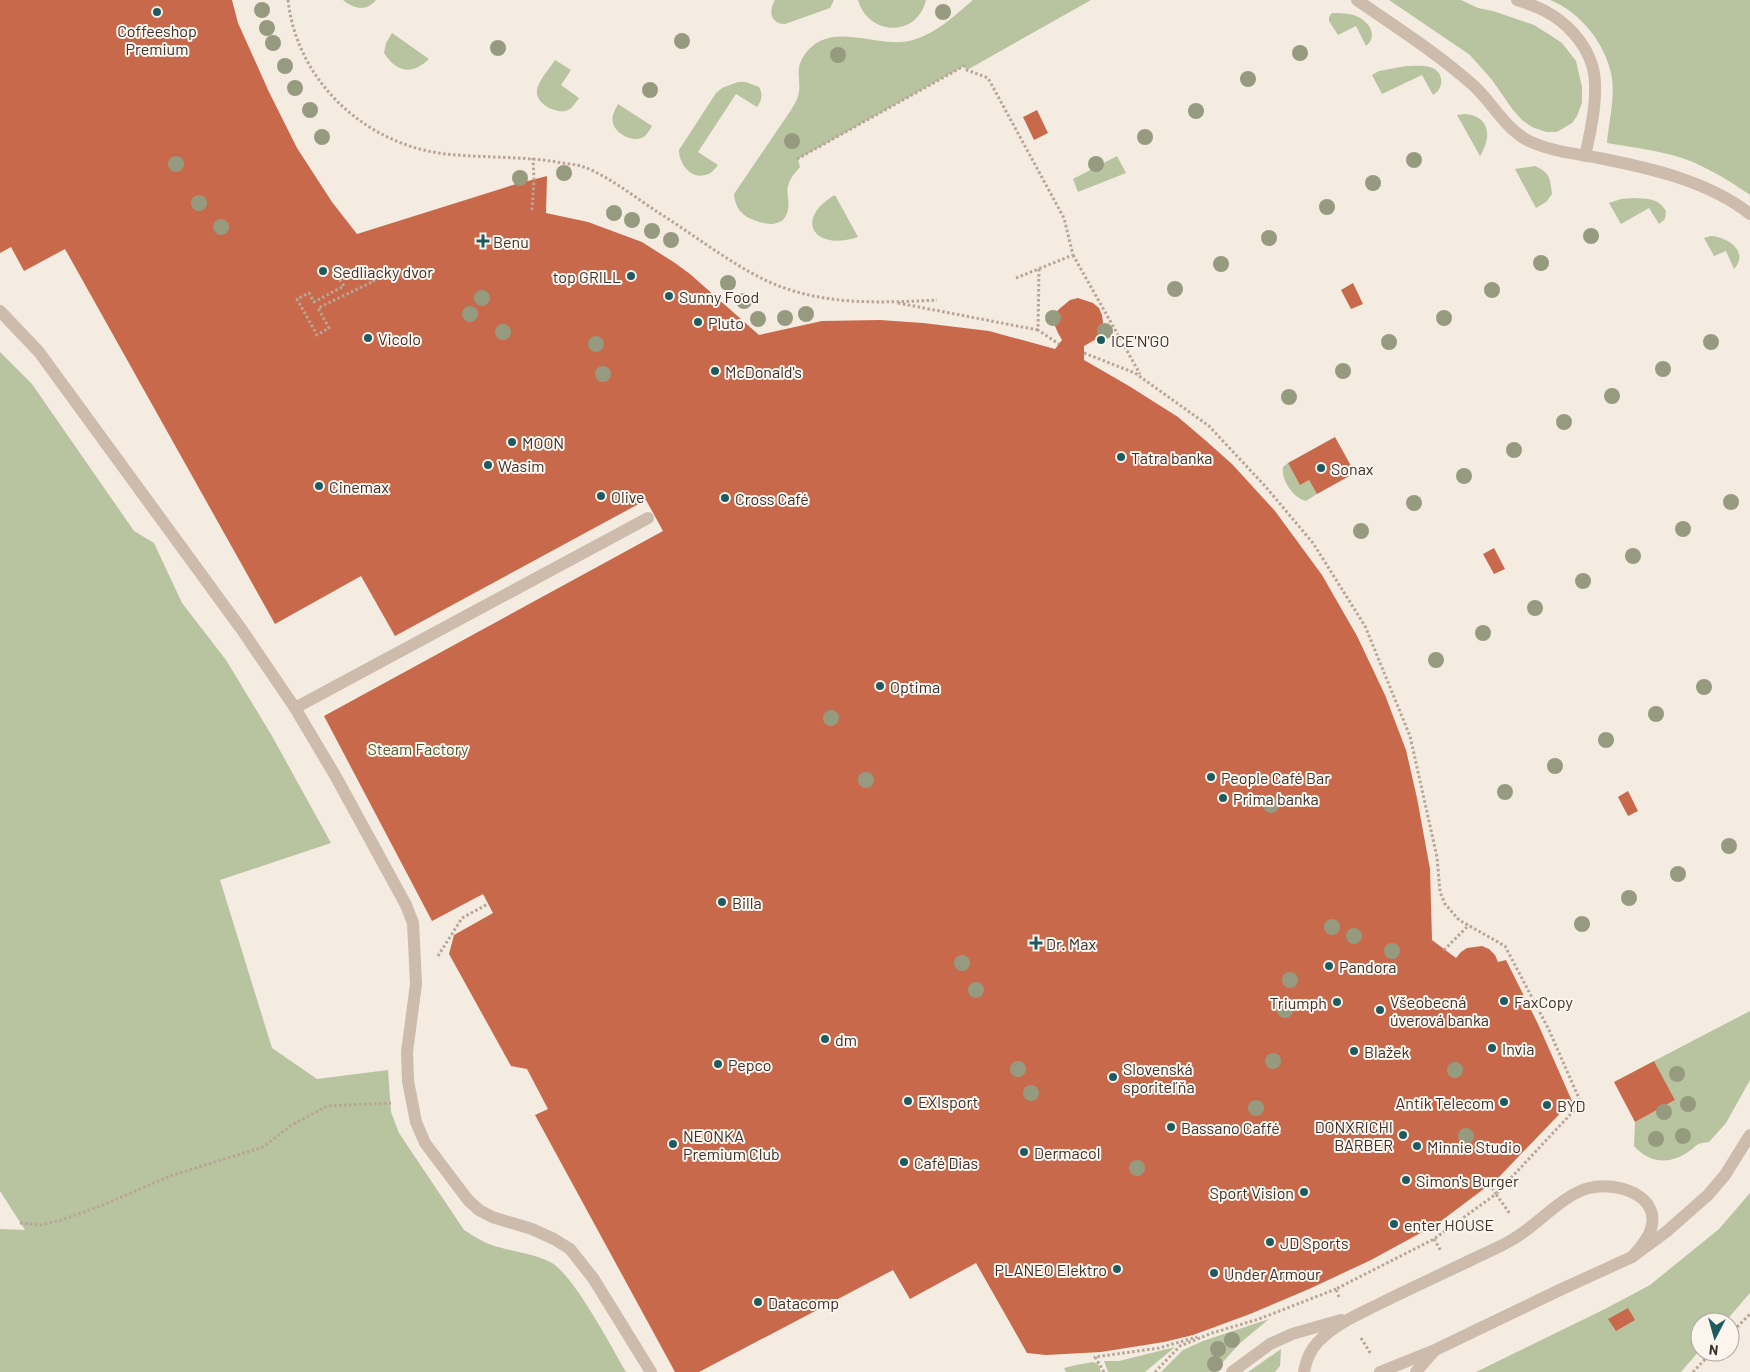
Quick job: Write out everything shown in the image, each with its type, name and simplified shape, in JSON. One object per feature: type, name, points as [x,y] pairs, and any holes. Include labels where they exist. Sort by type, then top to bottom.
[{"type":"street","points":[[1357,0],[1446,61],[1475,87],[1508,125],[1528,140],[1566,152],[1644,167],[1695,184],[1750,214]]},
{"type":"street","points":[[1516,0],[1544,10],[1560,20],[1574,32],[1592,65],[1594,81],[1593,109],[1584,156]]},
{"type":"street","points":[[0,311],[39,352],[242,630],[295,708],[336,777],[406,905],[413,923],[416,984],[407,1052],[408,1081],[416,1122],[425,1143],[468,1200],[478,1210],[492,1217],[532,1229],[570,1249],[593,1278],[652,1372]]},
{"type":"street","points":[[295,708],[648,518]]},
{"type":"street","points":[[1380,1372],[1436,1350],[1632,1257],[1666,1232],[1708,1195],[1725,1175],[1750,1135]]},
{"type":"street","points":[[1232,1372],[1270,1344],[1292,1334],[1348,1318],[1514,1239],[1566,1200],[1588,1188],[1610,1186],[1621,1188],[1639,1196],[1648,1204],[1653,1212],[1651,1231],[1646,1241],[1632,1257]]},
{"type":"street","points":[[1304,1372],[1309,1354],[1318,1342],[1348,1318]]},
{"type":"street","points":[[1416,1372],[1436,1350]]},
{"type":"path","points":[[288,0],[289,13],[298,42],[312,69],[326,90],[343,109],[366,126],[391,140],[419,150],[447,154],[534,158],[583,166],[672,221],[747,271],[782,287],[826,299],[849,302],[937,300]]},
{"type":"path","points":[[797,160],[964,66],[967,70],[988,78],[1064,218],[1073,255],[1141,377]]},
{"type":"path","points":[[532,210],[534,158]]},
{"type":"path","points":[[1016,278],[1073,255]]},
{"type":"path","points":[[362,269],[374,281],[318,308],[329,328],[317,335],[297,299],[309,293],[314,302],[344,286],[340,280],[362,269]]},
{"type":"path","points":[[1038,330],[1039,269]]},
{"type":"path","points":[[892,302],[1038,330],[1059,344]]},
{"type":"path","points":[[1084,353],[1135,373],[1208,426],[1265,486],[1313,542],[1365,626],[1410,736],[1436,857],[1440,892],[1452,913],[1459,920],[1505,946],[1548,1030],[1581,1103],[1496,1194],[1511,1216]]},
{"type":"path","points":[[416,984],[427,971],[462,918],[488,904]]},
{"type":"path","points":[[1444,950],[1469,925]]},
{"type":"path","points":[[20,1223],[40,1225],[61,1220],[98,1207],[170,1176],[263,1147],[290,1126],[327,1106],[411,1102]]},
{"type":"path","points":[[1155,1372],[1180,1346],[1259,1319],[1336,1289]]},
{"type":"path","points":[[1740,1324],[1750,1314]]},
{"type":"path","points":[[1104,1372],[1095,1357],[1158,1348],[1212,1334]]},
{"type":"path","points":[[1693,1372],[1702,1362]]},
{"type":"green space","points":[[343,0],[376,0],[364,8],[360,8]]},
{"type":"green space","points":[[775,0],[834,0],[830,8],[785,24],[777,22],[772,16],[771,13]]},
{"type":"green space","points":[[858,0],[926,0],[921,12],[913,21],[903,26],[892,28],[872,21],[863,12]]},
{"type":"green space","points":[[973,0],[1091,0],[967,70],[964,66],[798,159],[800,167],[789,183],[788,209],[782,221],[771,224],[752,220],[739,210],[734,194],[796,102],[799,91],[800,64],[813,46],[825,39],[839,37],[899,42],[913,40],[938,28]]},
{"type":"green space","points":[[1389,0],[1461,0],[1478,8],[1534,25],[1562,43],[1576,61],[1582,87],[1582,103],[1577,116],[1572,123],[1557,132],[1546,132],[1532,127],[1513,110],[1492,80],[1470,55]]},
{"type":"green space","points":[[1550,0],[1750,0],[1750,195],[1715,173],[1683,158],[1607,143],[1613,90],[1608,61],[1597,39],[1581,20],[1561,5]]},
{"type":"green space","points":[[1332,13],[1351,14],[1365,21],[1372,33],[1370,42],[1366,46],[1356,26],[1338,35],[1329,21]]},
{"type":"green space","points":[[392,33],[429,59],[417,68],[405,70],[394,65],[384,53],[386,43]]},
{"type":"green space","points":[[555,60],[571,70],[561,85],[579,98],[571,108],[565,111],[551,109],[542,103],[537,95],[537,90],[544,75]]},
{"type":"green space","points":[[1406,66],[1424,66],[1435,69],[1440,76],[1440,88],[1433,95],[1422,75],[1382,94],[1372,75],[1379,71]]},
{"type":"green space","points":[[738,82],[746,82],[759,87],[761,93],[760,102],[757,107],[736,94],[698,152],[718,165],[709,174],[695,175],[683,165],[679,150],[716,93],[722,88]]},
{"type":"green space","points":[[618,104],[652,126],[645,136],[631,139],[618,131],[613,123],[613,118]]},
{"type":"green space","points":[[1465,114],[1480,119],[1484,123],[1487,135],[1484,149],[1480,156],[1457,115]]},
{"type":"green space","points":[[1117,156],[1126,173],[1078,192],[1073,179]]},
{"type":"green space","points":[[1535,166],[1544,171],[1548,176],[1552,194],[1546,202],[1536,208],[1515,169]]},
{"type":"green space","points":[[835,195],[858,237],[830,240],[820,237],[814,231],[812,223],[815,214],[822,204]]},
{"type":"green space","points":[[1634,198],[1656,201],[1666,211],[1665,219],[1659,224],[1649,208],[1621,224],[1609,203],[1621,199]]},
{"type":"green space","points":[[1711,236],[1730,242],[1738,251],[1738,262],[1734,269],[1726,251],[1714,256],[1704,238]]},
{"type":"green space","points":[[0,352],[32,384],[134,531],[154,543],[182,603],[226,660],[272,736],[331,843],[220,880],[272,1048],[317,1079],[388,1070],[391,1112],[399,1133],[464,1230],[489,1244],[538,1257],[550,1262],[559,1269],[580,1295],[626,1372],[0,1372],[0,1229],[25,1230],[0,1191]]},
{"type":"green space","points":[[1288,463],[1300,484],[1309,480],[1317,494],[1306,501],[1292,492],[1286,483],[1283,472],[1283,467]]},
{"type":"green space","points":[[1750,1011],[1750,1080],[1726,1123],[1709,1142],[1698,1144],[1674,1159],[1653,1159],[1640,1152],[1634,1146],[1635,1122],[1675,1100],[1654,1061]]},
{"type":"green space","points":[[1750,1193],[1750,1293],[1734,1312],[1690,1312],[1690,1362],[1681,1372],[1476,1372],[1650,1285],[1719,1229]]},
{"type":"green space","points":[[1269,1319],[1239,1344],[1214,1372],[1161,1372],[1183,1350],[1203,1341]]},
{"type":"green space","points":[[1175,1347],[1145,1372],[1108,1372],[1104,1361],[1119,1361]]},
{"type":"green space","points":[[1281,1349],[1280,1366],[1275,1372],[1248,1372]]},
{"type":"green space","points":[[1093,1362],[1098,1364],[1101,1372],[1066,1372],[1064,1368],[1076,1365]]},
{"type":"building","name":"Optima","points":[[0,0],[232,0],[238,23],[297,148],[332,202],[357,234],[547,176],[546,213],[588,222],[642,242],[690,274],[759,335],[822,321],[880,320],[989,331],[1055,349],[1062,340],[1055,326],[1058,310],[1070,300],[1078,298],[1093,303],[1099,308],[1102,315],[1102,332],[1098,338],[1084,346],[1084,360],[1178,417],[1232,464],[1275,511],[1322,575],[1357,636],[1385,695],[1406,750],[1430,869],[1432,940],[1456,958],[1467,948],[1482,946],[1489,949],[1495,955],[1498,962],[1506,960],[1538,1024],[1572,1101],[1497,1179],[1437,1224],[1371,1260],[1309,1289],[1193,1335],[1164,1342],[1101,1352],[1046,1355],[1027,1353],[976,1263],[910,1299],[893,1270],[699,1372],[675,1372],[535,1115],[548,1109],[527,1069],[511,1066],[449,954],[454,935],[493,913],[483,894],[432,921],[324,716],[663,531],[646,500],[395,636],[361,576],[275,624],[65,249],[24,271],[11,247],[0,253]]},
{"type":"building","points":[[1037,110],[1048,133],[1034,140],[1023,117]]},
{"type":"building","points":[[1353,283],[1363,304],[1351,309],[1341,290]]},
{"type":"building","name":"Sonax","points":[[1335,437],[1355,473],[1317,494],[1309,480],[1300,485],[1288,463]]},
{"type":"building","points":[[1494,548],[1505,569],[1494,574],[1483,554]]},
{"type":"building","points":[[1628,791],[1638,811],[1628,816],[1618,797]]},
{"type":"building","points":[[1654,1061],[1675,1100],[1635,1122],[1614,1082]]},
{"type":"building","points":[[1628,1308],[1635,1320],[1616,1331],[1608,1319]]},
{"type":"place","name":"Coffeeshop Premium","points":[[157,12]]},
{"type":"place","name":"Benu","points":[[483,241]]},
{"type":"place","name":"Sedliacky dvor","points":[[323,271]]},
{"type":"place","name":"top GRILL","points":[[631,276]]},
{"type":"place","name":"Sunny Food","points":[[669,296]]},
{"type":"place","name":"Pluto","points":[[698,322]]},
{"type":"place","name":"Vicolo","points":[[368,338]]},
{"type":"place","name":"ICE'N'GO","points":[[1101,340]]},
{"type":"place","name":"McDonald's","points":[[715,371]]},
{"type":"place","name":"MOON","points":[[512,442]]},
{"type":"place","name":"Tatra banka","points":[[1121,457]]},
{"type":"place","name":"Wasim","points":[[488,465]]},
{"type":"place","name":"Sonax","points":[[1321,468]]},
{"type":"place","name":"Cinemax","points":[[319,486]]},
{"type":"place","name":"Olive","points":[[601,496]]},
{"type":"place","name":"Cross Café","points":[[725,498]]},
{"type":"place","name":"Optima","points":[[880,686]]},
{"type":"place","name":"People Café Bar","points":[[1211,777]]},
{"type":"place","name":"Prima banka","points":[[1223,798]]},
{"type":"place","name":"Billa","points":[[722,902]]},
{"type":"place","name":"Dr. Max","points":[[1036,943]]},
{"type":"place","name":"Pandora","points":[[1329,966]]},
{"type":"place","name":"FaxCopy","points":[[1504,1001]]},
{"type":"place","name":"Triumph","points":[[1337,1002]]},
{"type":"place","name":"Všeobecná úverová banka","points":[[1380,1010]]},
{"type":"place","name":"dm","points":[[825,1039]]},
{"type":"place","name":"Invia","points":[[1492,1048]]},
{"type":"place","name":"Blažek","points":[[1354,1051]]},
{"type":"place","name":"Pepco","points":[[718,1064]]},
{"type":"place","name":"Slovenská sporiteľňa","points":[[1113,1077]]},
{"type":"place","name":"EXIsport","points":[[908,1101]]},
{"type":"place","name":"Antik Telecom","points":[[1504,1102]]},
{"type":"place","name":"BYD","points":[[1547,1105]]},
{"type":"place","name":"Bassano Caffé","points":[[1171,1127]]},
{"type":"place","name":"DONXRICHI BARBER","points":[[1403,1135]]},
{"type":"place","name":"NEONKA Premium Club","points":[[673,1144]]},
{"type":"place","name":"Minnie Studio","points":[[1417,1146]]},
{"type":"place","name":"Dermacol","points":[[1024,1152]]},
{"type":"place","name":"Café Dias","points":[[904,1162]]},
{"type":"place","name":"Simon's Burger","points":[[1406,1180]]},
{"type":"place","name":"Sport Vision","points":[[1304,1192]]},
{"type":"place","name":"enter HOUSE","points":[[1394,1224]]},
{"type":"place","name":"JD Sports","points":[[1270,1242]]},
{"type":"place","name":"PLANEO Elektro","points":[[1117,1269]]},
{"type":"place","name":"Under Armour","points":[[1214,1273]]},
{"type":"place","name":"Datacomp","points":[[758,1302]]},
{"type":"park label","name":"Steam Factory","points":[[418,748]]}]
